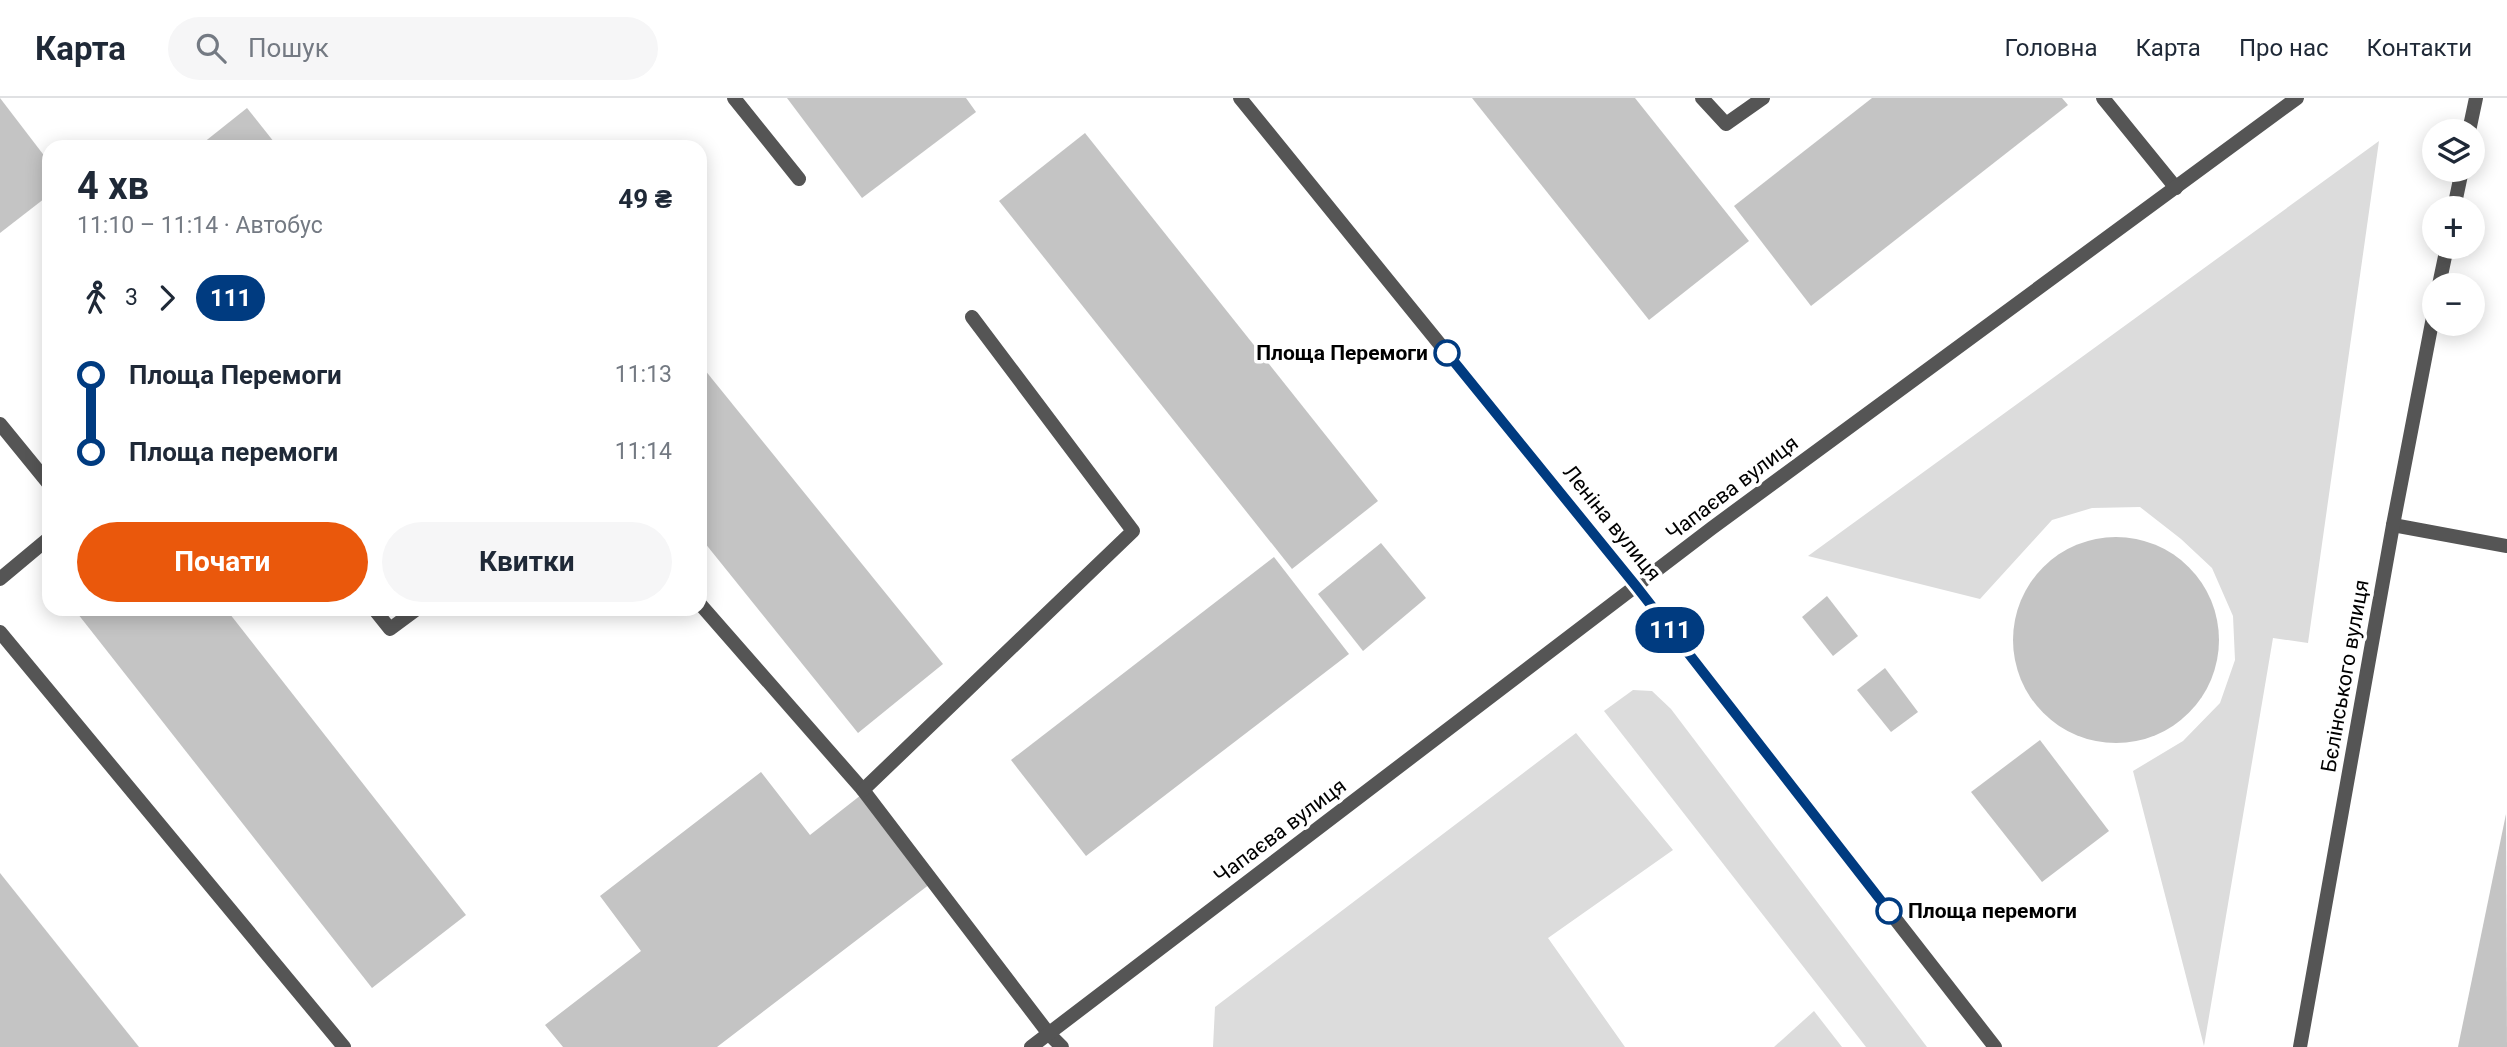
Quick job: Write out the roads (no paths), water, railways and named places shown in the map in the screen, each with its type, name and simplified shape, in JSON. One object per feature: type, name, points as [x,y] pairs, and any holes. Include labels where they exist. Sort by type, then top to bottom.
[{"type":"street","points":[[734,98],[799,179]]},
{"type":"street","name":"Леніна вулиця","points":[[1240,98],[1636,586],[1995,1047]]},
{"type":"street","points":[[1702,98],[1726,124],[1763,98]]},
{"type":"street","points":[[2103,98],[2176,188]]},
{"type":"street","name":"Чапаєва вулиця","points":[[1031,1047],[1636,586],[2297,98]]},
{"type":"street","points":[[2472,119],[2476,98]]},
{"type":"street","points":[[863,790],[1133,531],[972,317]]},
{"type":"street","name":"Бєлінського вулиця","points":[[2300,1047],[2429,336]]},
{"type":"street","points":[[0,424],[42,475]]},
{"type":"street","points":[[2393,525],[2507,546]]},
{"type":"street","points":[[0,579],[42,544]]},
{"type":"street","points":[[707,612],[863,790],[1049,1034],[1062,1047]]},
{"type":"street","points":[[380,616],[390,629],[408,616]]},
{"type":"street","points":[[0,632],[344,1047]]},
{"type":"place","name":"Площа Перемоги","points":[[1447,353]]},
{"type":"place","name":"Площа перемоги","points":[[1889,911]]}]
